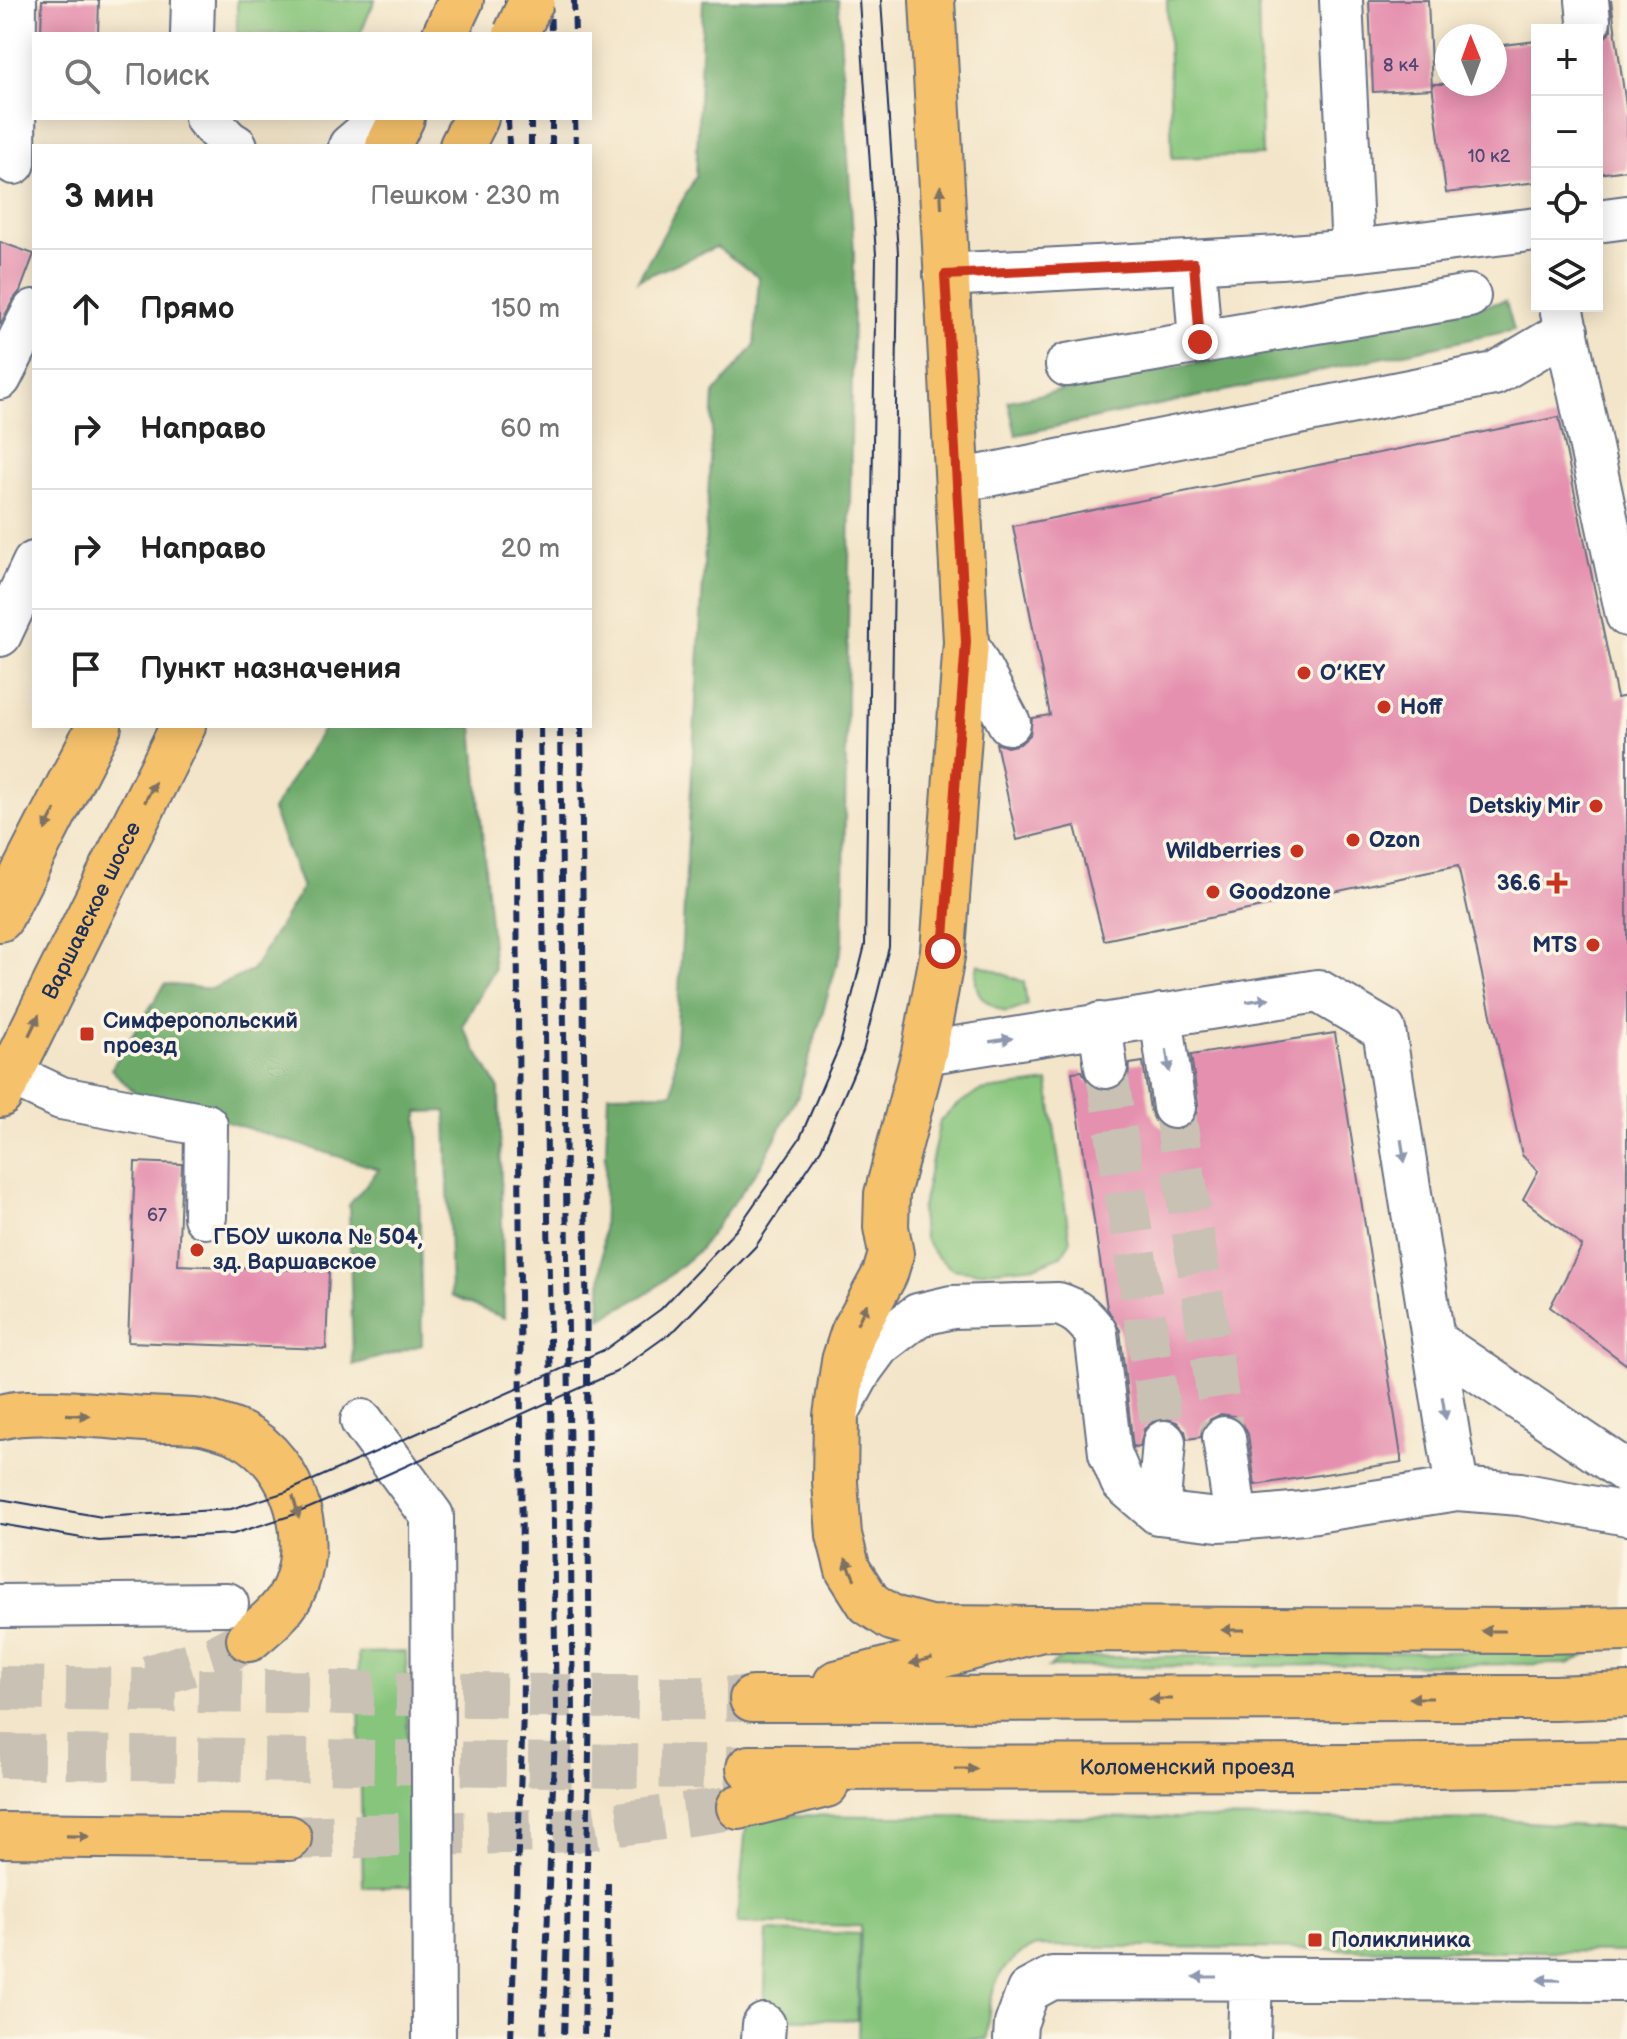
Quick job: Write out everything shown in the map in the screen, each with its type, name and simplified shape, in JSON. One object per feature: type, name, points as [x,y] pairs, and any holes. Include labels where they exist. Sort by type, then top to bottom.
[{"type":"main road","points":[[446,32],[461,0]]},
{"type":"main road","points":[[517,32],[532,0]]},
{"type":"main road","points":[[932,0],[966,642],[943,951],[924,1053],[887,1194],[886,1227],[891,1254],[885,1274],[853,1333],[844,1361],[836,1416],[835,1482],[839,1535],[848,1570],[869,1603],[892,1618],[929,1628],[1627,1629]]},
{"type":"main road","points":[[389,144],[401,120]]},
{"type":"main road","points":[[0,919],[98,728]]},
{"type":"main road","name":"Варшавское шоссе","points":[[5,1084],[182,728]]},
{"type":"main road","points":[[0,1417],[40,1413],[205,1423],[243,1435],[266,1454],[288,1481],[300,1516],[302,1562],[290,1595],[273,1618],[238,1621]]},
{"type":"main road","points":[[1042,1629],[763,1699],[1555,1698],[1627,1695]]},
{"type":"main road","points":[[1542,1631],[1627,1636]]},
{"type":"main road","name":"Коломенский проезд","points":[[744,1788],[888,1769],[1627,1763]]},
{"type":"main road","points":[[1360,1767],[1627,1791]]},
{"type":"main road","points":[[0,1835],[289,1838]]},
{"type":"street","points":[[15,0],[16,164]]},
{"type":"street","points":[[192,32],[193,0]]},
{"type":"street","points":[[1341,0],[1353,251]]},
{"type":"street","points":[[193,120],[199,144]]},
{"type":"street","points":[[208,120],[233,144]]},
{"type":"street","points":[[352,144],[381,120]]},
{"type":"street","points":[[1603,220],[1627,217]]},
{"type":"street","points":[[945,275],[1194,263],[1353,251],[1531,230]]},
{"type":"street","points":[[1194,263],[1200,342]]},
{"type":"street","points":[[1067,365],[1469,296]]},
{"type":"street","points":[[0,378],[32,315]]},
{"type":"street","points":[[958,481],[1494,374],[1564,318],[1627,615]]},
{"type":"street","points":[[0,635],[32,567]]},
{"type":"street","points":[[966,642],[1009,723]]},
{"type":"street","points":[[924,1053],[1318,991],[1384,1030],[1457,1489]]},
{"type":"street","points":[[1161,1015],[1174,1107]]},
{"type":"street","points":[[1100,1024],[1106,1067]]},
{"type":"street","points":[[5,1084],[61,1098],[206,1125],[205,1217]]},
{"type":"street","points":[[891,1254],[900,1279],[911,1291],[929,1301],[952,1307]]},
{"type":"street","points":[[836,1416],[862,1368],[879,1345],[918,1315],[952,1307],[1058,1304],[1073,1308],[1096,1333],[1110,1453],[1122,1482],[1158,1513],[1236,1519],[1303,1513],[1457,1489],[1520,1494],[1627,1514]]},
{"type":"street","points":[[1434,1341],[1627,1472]]},
{"type":"street","points":[[362,1421],[432,1516],[434,2039]]},
{"type":"street","points":[[1224,1438],[1236,1519]]},
{"type":"street","points":[[1158,1513],[1164,1442]]},
{"type":"street","points":[[0,1606],[238,1621]]},
{"type":"street","points":[[1249,2039],[1251,1977]]},
{"type":"street","points":[[1015,2039],[1016,2024],[1028,1991],[1052,1978],[1627,1980]]},
{"type":"green space","points":[[237,0],[375,0],[361,32],[237,32]]},
{"type":"green space","points":[[703,0],[838,0],[854,251],[843,944],[798,1095],[762,1164],[699,1250],[650,1292],[600,1319],[608,1094],[673,1093],[714,394],[754,346],[759,277],[716,247],[638,280],[696,176]]},
{"type":"green space","points":[[1167,0],[1258,0],[1262,155],[1172,158]]},
{"type":"green space","points":[[1506,301],[1514,330],[1016,435],[1008,401]]},
{"type":"green space","points":[[324,728],[473,728],[494,970],[462,1026],[499,1089],[504,1318],[451,1296],[446,1111],[418,1112],[422,1345],[353,1365],[349,1205],[379,1169],[136,1094],[111,1069],[165,984],[211,989],[252,971],[302,888],[272,810]]},
{"type":"green space","points":[[978,964],[1024,982],[1027,1005],[1006,1012],[984,1000],[977,989]]},
{"type":"green space","points":[[1048,1082],[1070,1242],[1061,1256],[1037,1266],[976,1272],[952,1269],[935,1255],[923,1236],[921,1212],[940,1121],[958,1104],[980,1091]]},
{"type":"green space","points":[[1560,1650],[1589,1654],[1568,1664],[1049,1667],[1061,1658]]},
{"type":"green space","points":[[406,1652],[411,1887],[363,1887],[358,1653]]},
{"type":"green space","points":[[747,1815],[1500,1820],[1627,1829],[1627,1952],[1036,1946],[1010,1962],[1002,1972],[992,1996],[987,2039],[858,2039],[861,1926],[737,1923]]},
{"type":"green space","points":[[767,1931],[859,1934],[857,2020],[764,2018]]},
{"type":"building","points":[[42,0],[99,0],[98,32],[41,32]]},
{"type":"building","points":[[1369,0],[1428,0],[1432,89],[1373,92]]},
{"type":"building","points":[[1611,0],[1627,113],[1627,170],[1603,173],[1603,40],[1611,30]]},
{"type":"building","points":[[1531,42],[1531,183],[1446,193],[1432,84],[1435,84],[1435,96],[1507,96],[1507,45]]},
{"type":"building","points":[[0,242],[32,253],[32,259],[20,291],[0,325]]},
{"type":"building","name":"Goodzone","points":[[1559,417],[1617,698],[1627,696],[1627,1365],[1550,1307],[1582,1246],[1523,1199],[1538,1171],[1522,1155],[1458,866],[1104,940],[1075,826],[1017,840],[996,743],[1007,747],[1020,744],[1030,735],[1032,718],[1050,715],[1013,526]]},
{"type":"building","points":[[1335,1033],[1402,1462],[1255,1485],[1248,1434],[1234,1416],[1221,1414],[1202,1428],[1201,1437],[1187,1439],[1177,1422],[1165,1418],[1155,1420],[1144,1429],[1140,1446],[1133,1447],[1120,1330],[1107,1308],[1072,1072],[1082,1071],[1096,1089],[1110,1091],[1128,1077],[1130,1064],[1143,1062],[1150,1110],[1155,1121],[1164,1129],[1178,1131],[1189,1125],[1196,1115],[1198,1104],[1191,1055]]},
{"type":"building","points":[[135,1162],[182,1164],[178,1265],[329,1271],[326,1349],[128,1342]]},
{"type":"tunnel","points":[[1106,1067],[1164,1442]]},
{"type":"tunnel","points":[[1174,1107],[1224,1438]]},
{"type":"tunnel","points":[[148,1677],[215,1657],[249,1639]]},
{"type":"tunnel","points":[[0,1688],[752,1699]]},
{"type":"tunnel","points":[[0,1756],[749,1768]]},
{"type":"tunnel","points":[[289,1838],[576,1830],[739,1807]]},
{"type":"tram line","points":[[0,1499],[102,1517],[231,1509],[286,1492],[606,1349],[661,1309],[737,1229],[800,1138],[840,1045],[865,945],[876,255],[859,0]]},
{"type":"tram line","points":[[0,1524],[99,1541],[233,1534],[290,1516],[616,1372],[676,1329],[756,1246],[821,1149],[863,1051],[889,947],[898,253],[881,0]]},
{"type":"railway","points":[[507,0],[507,32]]},
{"type":"railway","points":[[529,0],[529,32]]},
{"type":"railway","points":[[550,0],[551,32]]},
{"type":"railway","points":[[574,0],[575,32]]},
{"type":"railway","points":[[508,120],[509,144]]},
{"type":"railway","points":[[531,120],[531,144]]},
{"type":"railway","points":[[552,120],[552,144]]},
{"type":"railway","points":[[575,120],[576,144]]},
{"type":"railway","points":[[511,2039],[523,1713],[516,728]]},
{"type":"railway","points":[[540,728],[556,1708],[543,2039]]},
{"type":"railway","points":[[560,728],[573,1712],[564,2039]]},
{"type":"railway","points":[[581,728],[590,1696],[584,2039]]},
{"type":"railway","points":[[607,2039],[608,1880]]},
{"type":"place","name":"O’KEY","points":[[1304,673]]},
{"type":"place","name":"Hoff","points":[[1384,707]]},
{"type":"place","name":"Detskiy Mir","points":[[1596,806]]},
{"type":"place","name":"Ozon","points":[[1353,840]]},
{"type":"place","name":"Wildberries","points":[[1297,851]]},
{"type":"place","name":"36.6","points":[[1557,883]]},
{"type":"place","name":"Goodzone","points":[[1213,892]]},
{"type":"place","name":"MTS","points":[[1593,945]]},
{"type":"place","name":"Симферопольский проезд","points":[[87,1034]]},
{"type":"place","name":"ГБОУ школа № 504, зд. Варшавское","points":[[197,1250]]},
{"type":"place","name":"Поликлиника","points":[[1315,1940]]},
{"type":"route","points":[[943,951],[966,642],[945,275],[1194,263],[1200,342]]}]
